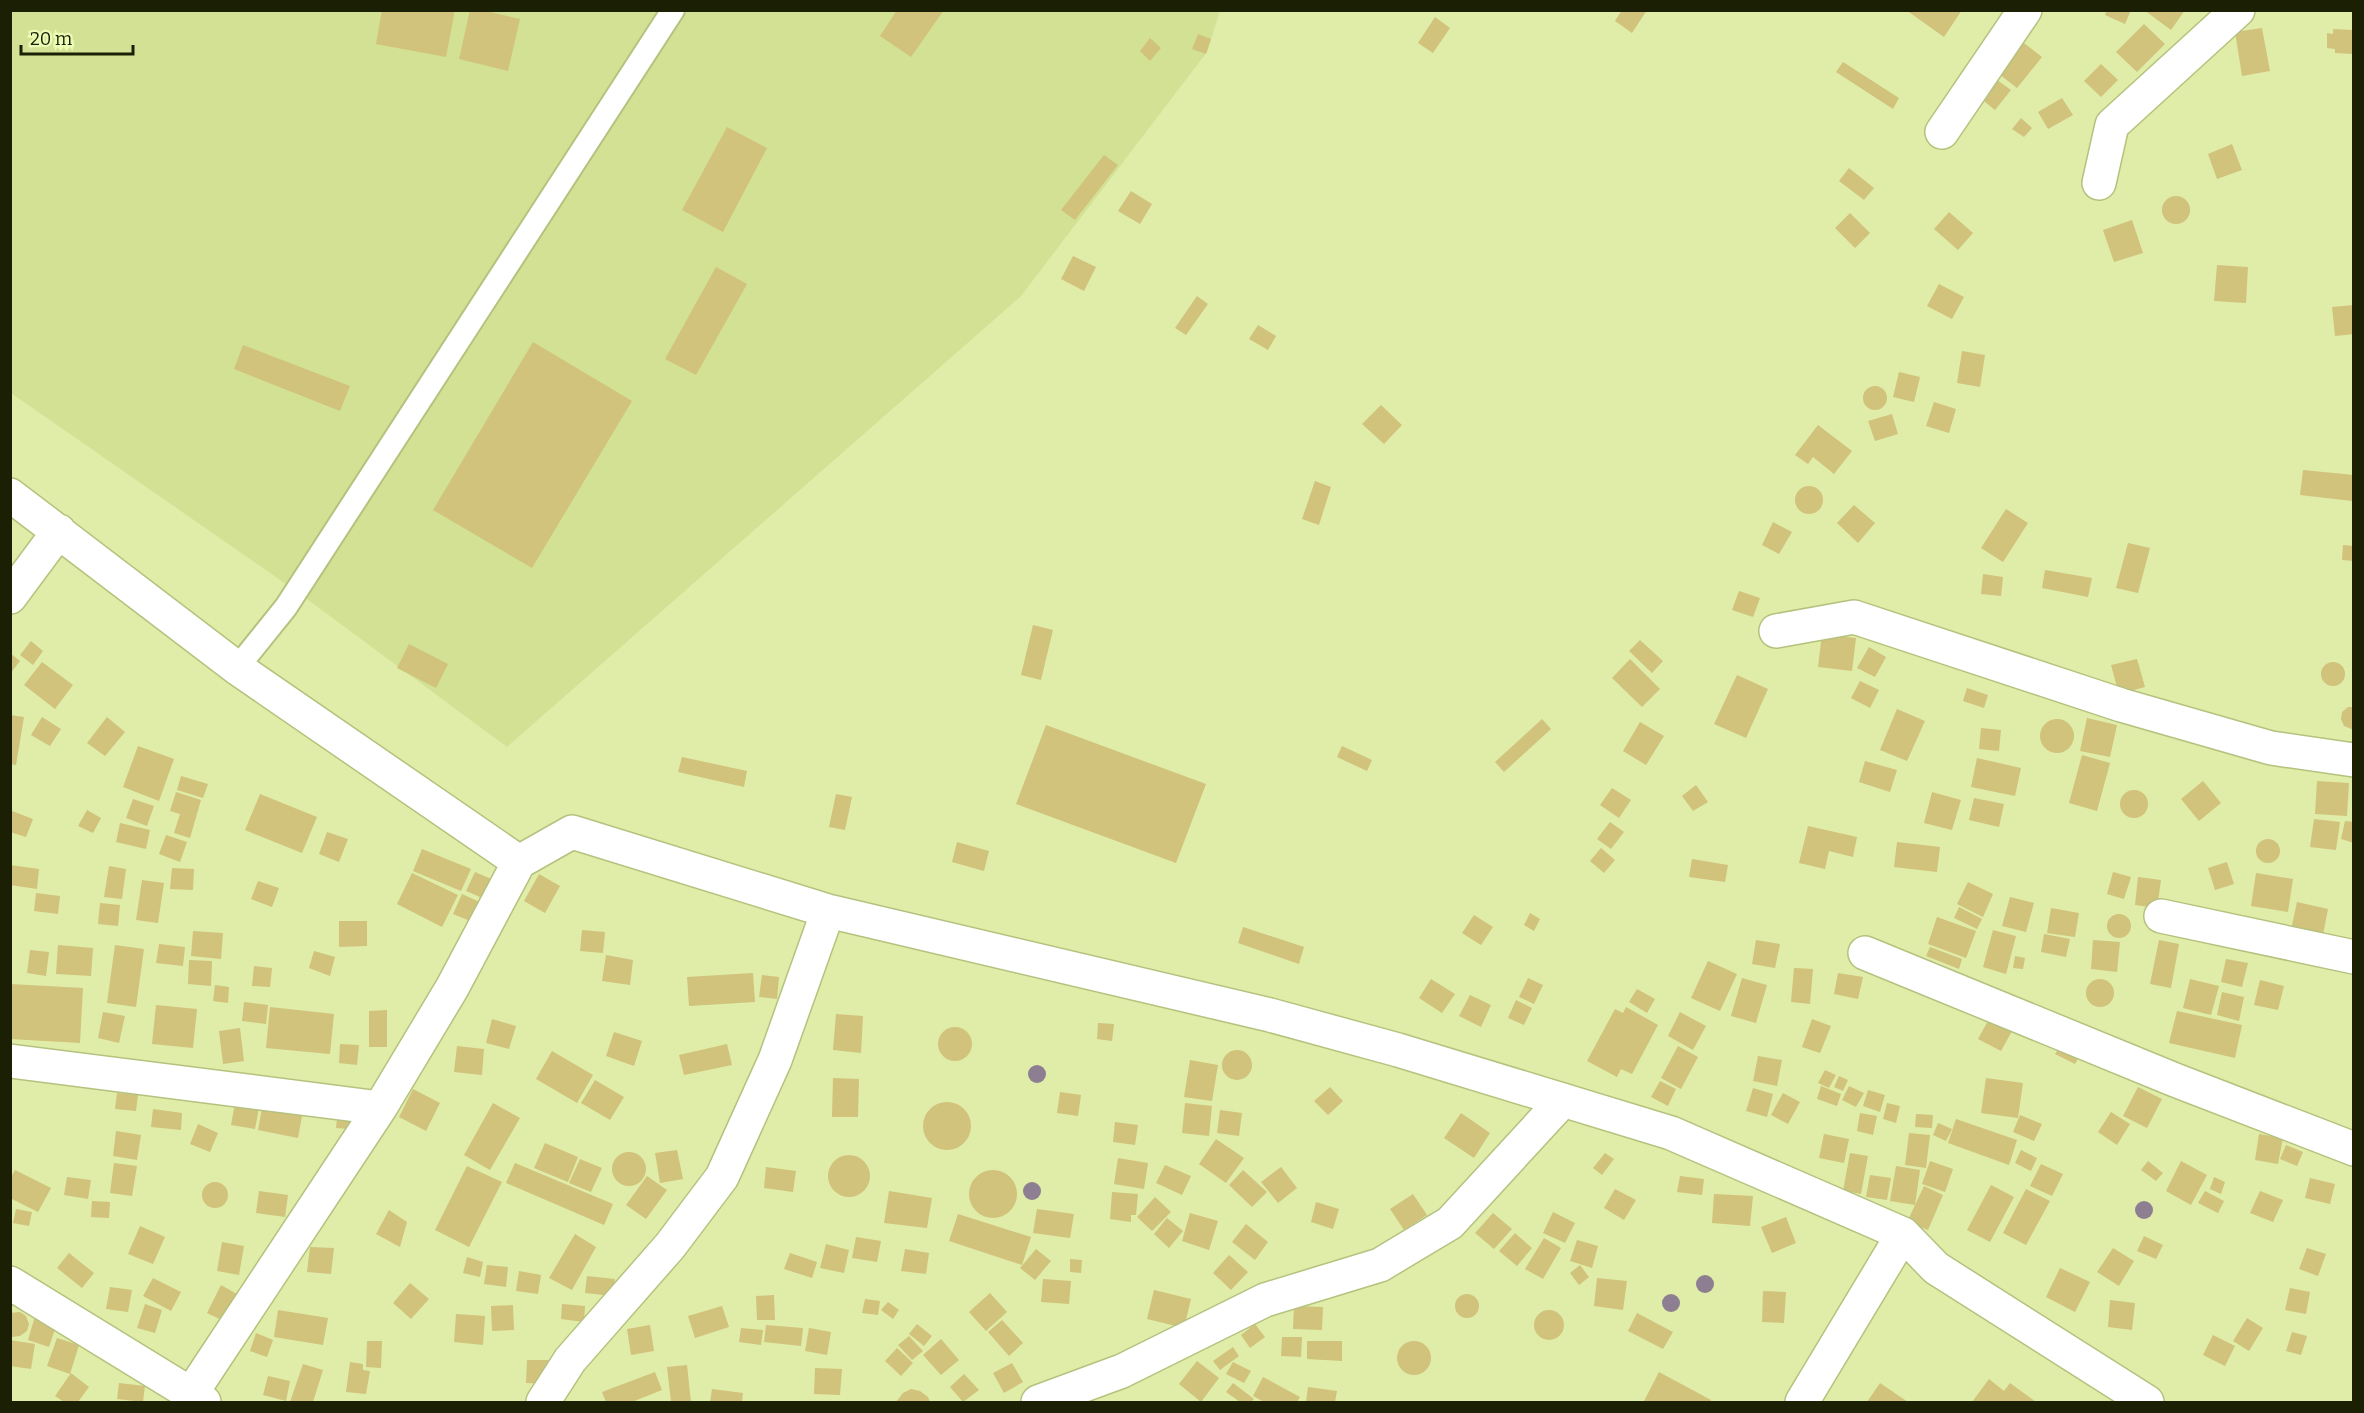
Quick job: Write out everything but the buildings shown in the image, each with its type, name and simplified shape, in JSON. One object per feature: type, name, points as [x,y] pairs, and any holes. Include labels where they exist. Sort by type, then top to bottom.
[{"type":"street","points":[[1942,132],[2025,10]]},
{"type":"street","points":[[2099,183],[2112,125],[2238,10]]},
{"type":"street","points":[[10,495],[237,668],[519,862]]},
{"type":"street","points":[[10,597],[58,531]]},
{"type":"street","points":[[1776,631],[1854,617],[2121,705],[2271,748],[2354,760]]},
{"type":"street","points":[[10,1283],[197,1398],[380,1108],[452,988],[519,862],[572,832],[828,911],[1270,1015],[1398,1050],[1671,1133],[1904,1234],[1936,1268],[2147,1402]]},
{"type":"street","points":[[543,1402],[570,1359],[670,1246],[722,1177],[775,1060],[828,911]]},
{"type":"street","points":[[2161,916],[2354,957]]},
{"type":"street","points":[[1865,952],[2175,1080],[2354,1149]]},
{"type":"street","points":[[10,1061],[380,1108]]},
{"type":"street","points":[[1038,1402],[1122,1371],[1265,1300],[1380,1265],[1450,1223],[1563,1100]]},
{"type":"street","points":[[1802,1402],[1904,1234]]},
{"type":"lane","points":[[237,668],[286,607],[672,10]]},
{"type":"shaded area","points":[[11,11],[1220,11],[1207,52],[1021,296],[507,747],[296,591],[11,393]]}]
